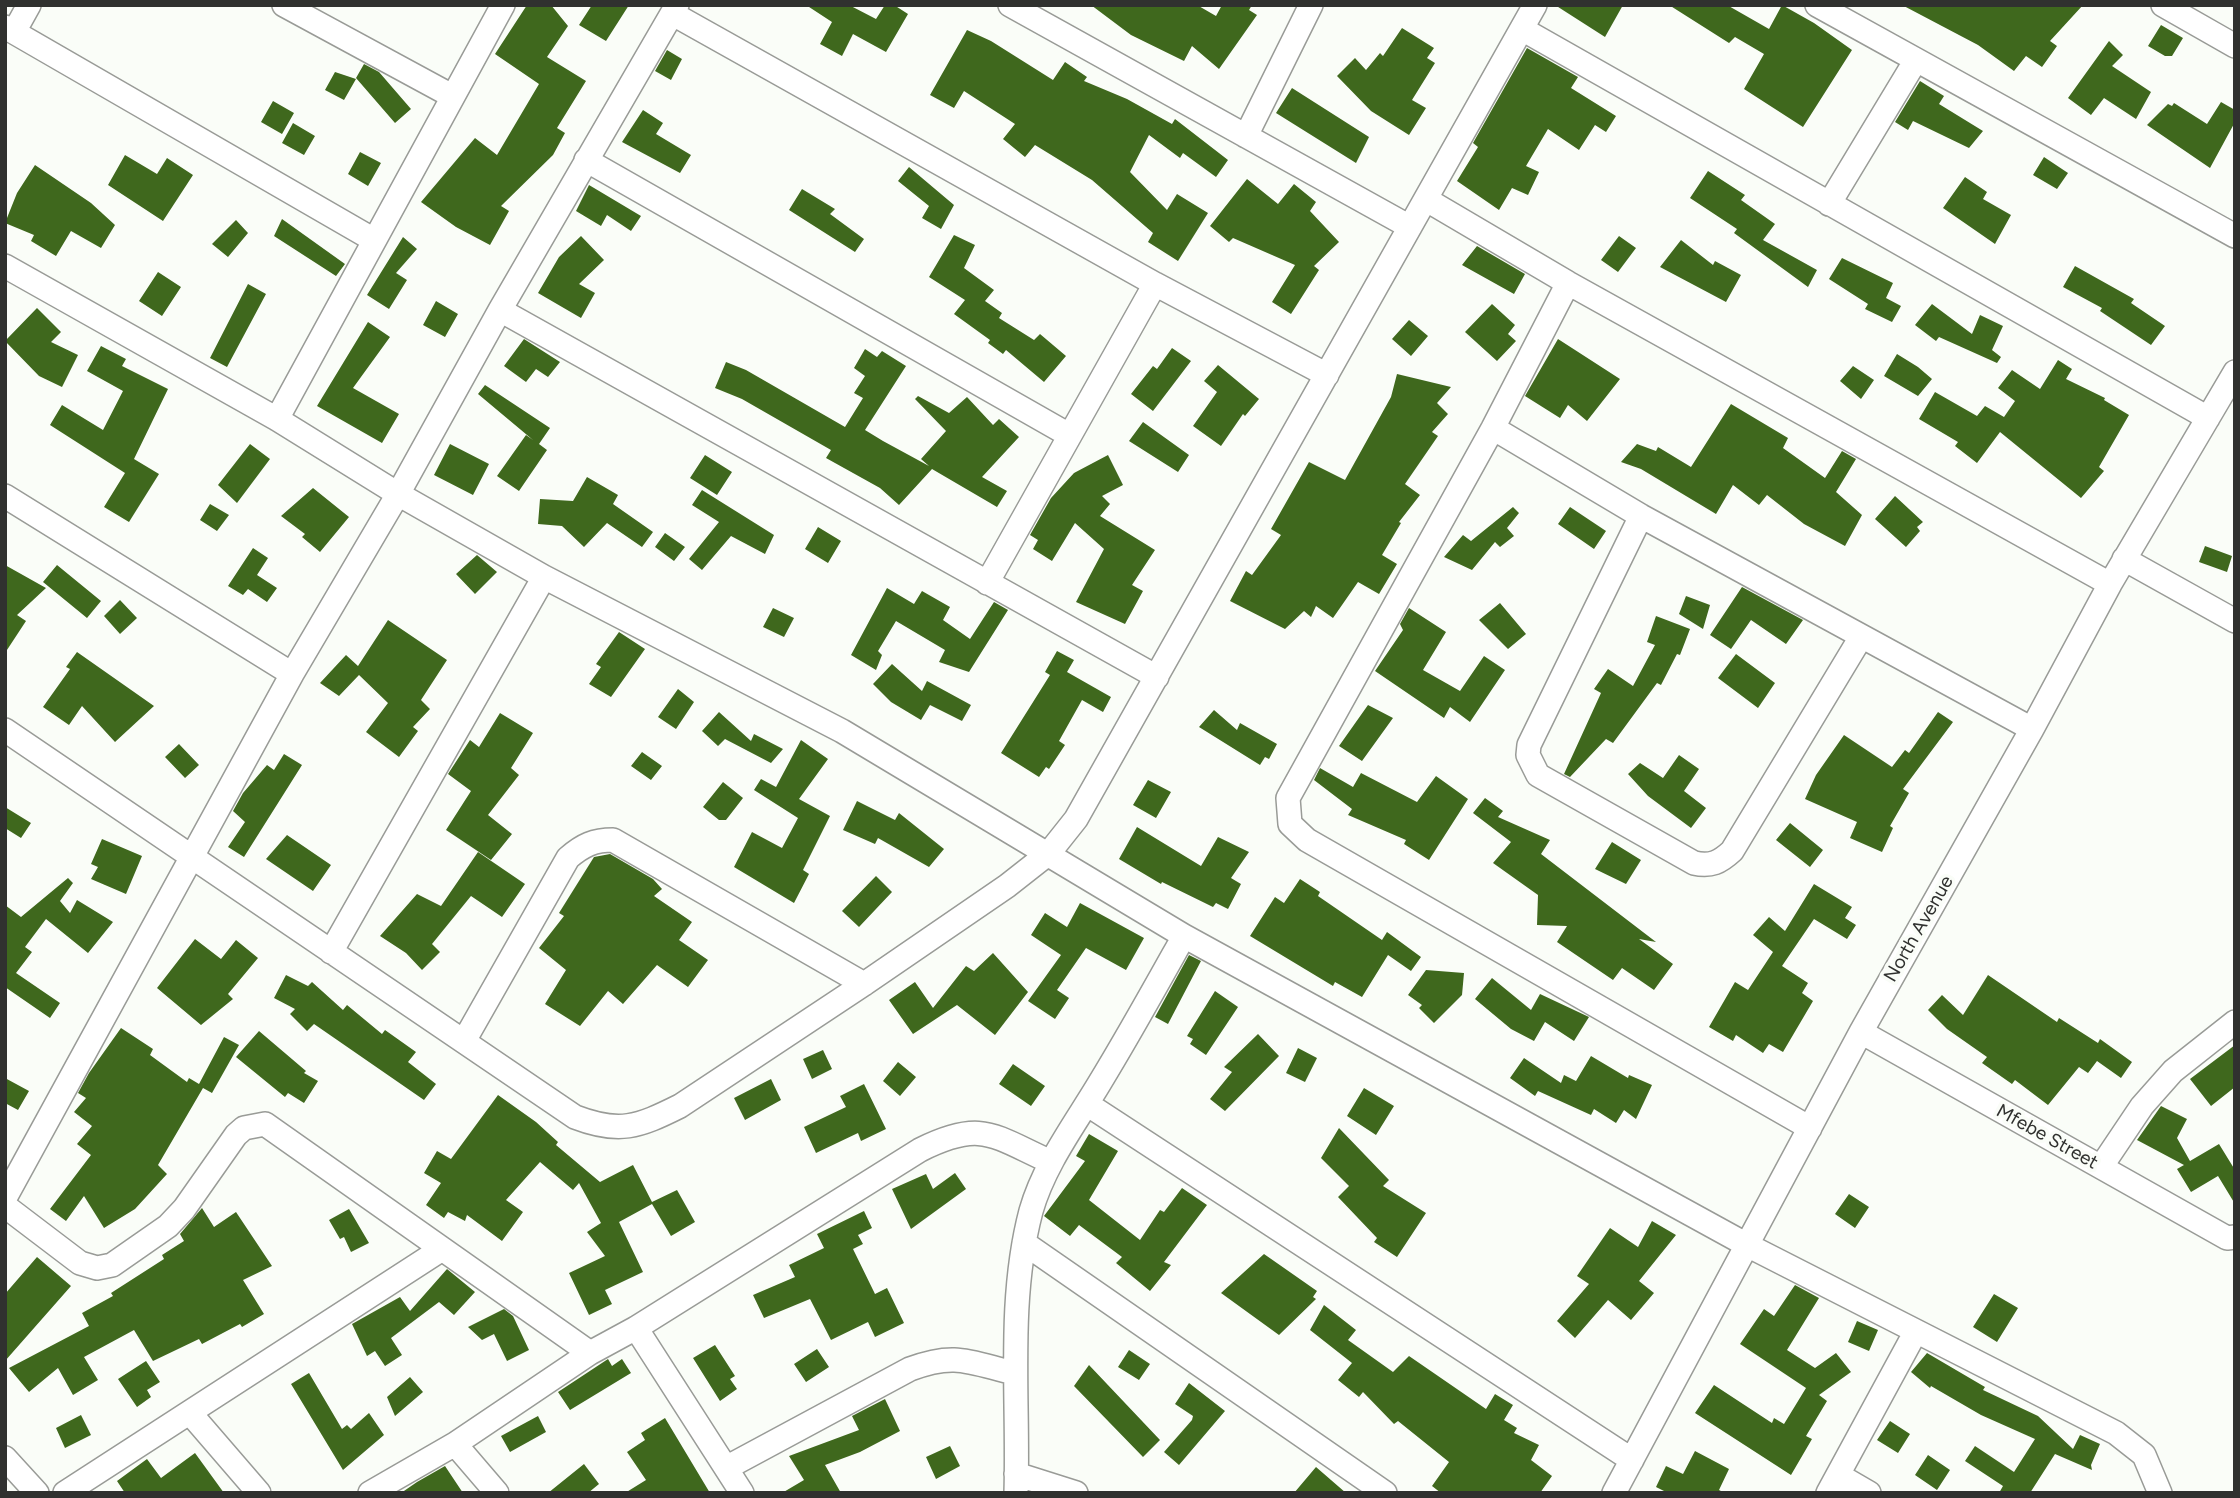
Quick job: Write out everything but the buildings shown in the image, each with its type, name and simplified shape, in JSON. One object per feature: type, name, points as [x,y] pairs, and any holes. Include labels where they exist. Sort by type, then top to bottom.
[{"type":"street","points":[[29,5],[9,29],[374,240]]},
{"type":"street","points":[[284,5],[452,96]]},
{"type":"street","points":[[277,419],[503,5]]},
{"type":"street","points":[[1010,5],[1410,228]]},
{"type":"street","points":[[1246,136],[1311,5]]},
{"type":"street","points":[[5,730],[575,1116],[602,1127],[625,1127],[654,1119],[680,1106],[864,985],[1049,853],[1076,819],[1535,5]]},
{"type":"street","points":[[1817,5],[2235,236]]},
{"type":"street","points":[[2163,5],[2235,46]]},
{"type":"street","points":[[5,1199],[292,674],[398,494],[586,160],[675,10],[1155,284],[1327,375]]},
{"type":"street","points":[[1522,29],[2208,418]]},
{"type":"street","points":[[1829,204],[1916,60]]},
{"type":"street","points":[[586,160],[1069,435]]},
{"type":"street","points":[[1427,200],[1568,284],[2110,584]]},
{"type":"street","points":[[5,266],[277,419],[398,494],[544,576],[842,731],[1184,936],[1747,1245],[2132,1443],[2144,1455],[2160,1493]]},
{"type":"street","points":[[987,583],[1155,284]]},
{"type":"street","points":[[1568,284],[1493,428],[1288,797],[1290,824],[1307,840],[1810,1128]]},
{"type":"street","points":[[500,310],[1157,677]]},
{"type":"street","name":"North Avenue","points":[[1614,1493],[1861,1032],[2032,729],[2124,559],[2235,372]]},
{"type":"street","points":[[1493,428],[1642,516],[2032,729]]},
{"type":"street","points":[[5,496],[292,674]]},
{"type":"street","points":[[1642,516],[1528,745],[1528,755],[1538,775],[1694,863],[1707,866],[1721,861],[1732,851],[1861,637]]},
{"type":"street","points":[[2124,559],[2235,621]]},
{"type":"street","points":[[331,951],[544,576]]},
{"type":"street","points":[[464,1041],[568,858],[582,846],[597,840],[614,839],[864,985]]},
{"type":"street","points":[[1076,1493],[1016,1483],[1014,1373],[1024,1243],[1032,1208],[1051,1162],[1184,936]]},
{"type":"street","points":[[2101,1167],[2143,1106],[2173,1071],[2235,1022]]},
{"type":"street","name":"Mfebe Street","points":[[1861,1032],[2227,1238],[2235,1237]]},
{"type":"street","points":[[1087,1104],[1632,1460]]},
{"type":"street","points":[[5,1206],[80,1264],[97,1268],[112,1265],[168,1226],[244,1128],[265,1124],[590,1353]]},
{"type":"street","points":[[370,1493],[455,1444],[590,1353],[636,1328],[920,1150],[947,1136],[969,1131],[990,1134],[1051,1162]]},
{"type":"street","points":[[1024,1243],[1385,1493]]},
{"type":"street","points":[[65,1493],[442,1249]]},
{"type":"street","points":[[636,1328],[742,1493]]},
{"type":"street","points":[[1869,1493],[1833,1484],[1914,1333]]},
{"type":"street","points":[[726,1468],[910,1369],[936,1359],[957,1358],[1014,1373]]},
{"type":"street","points":[[190,1413],[259,1493]]},
{"type":"street","points":[[455,1444],[497,1493]]},
{"type":"street","points":[[5,1458],[37,1493]]}]
